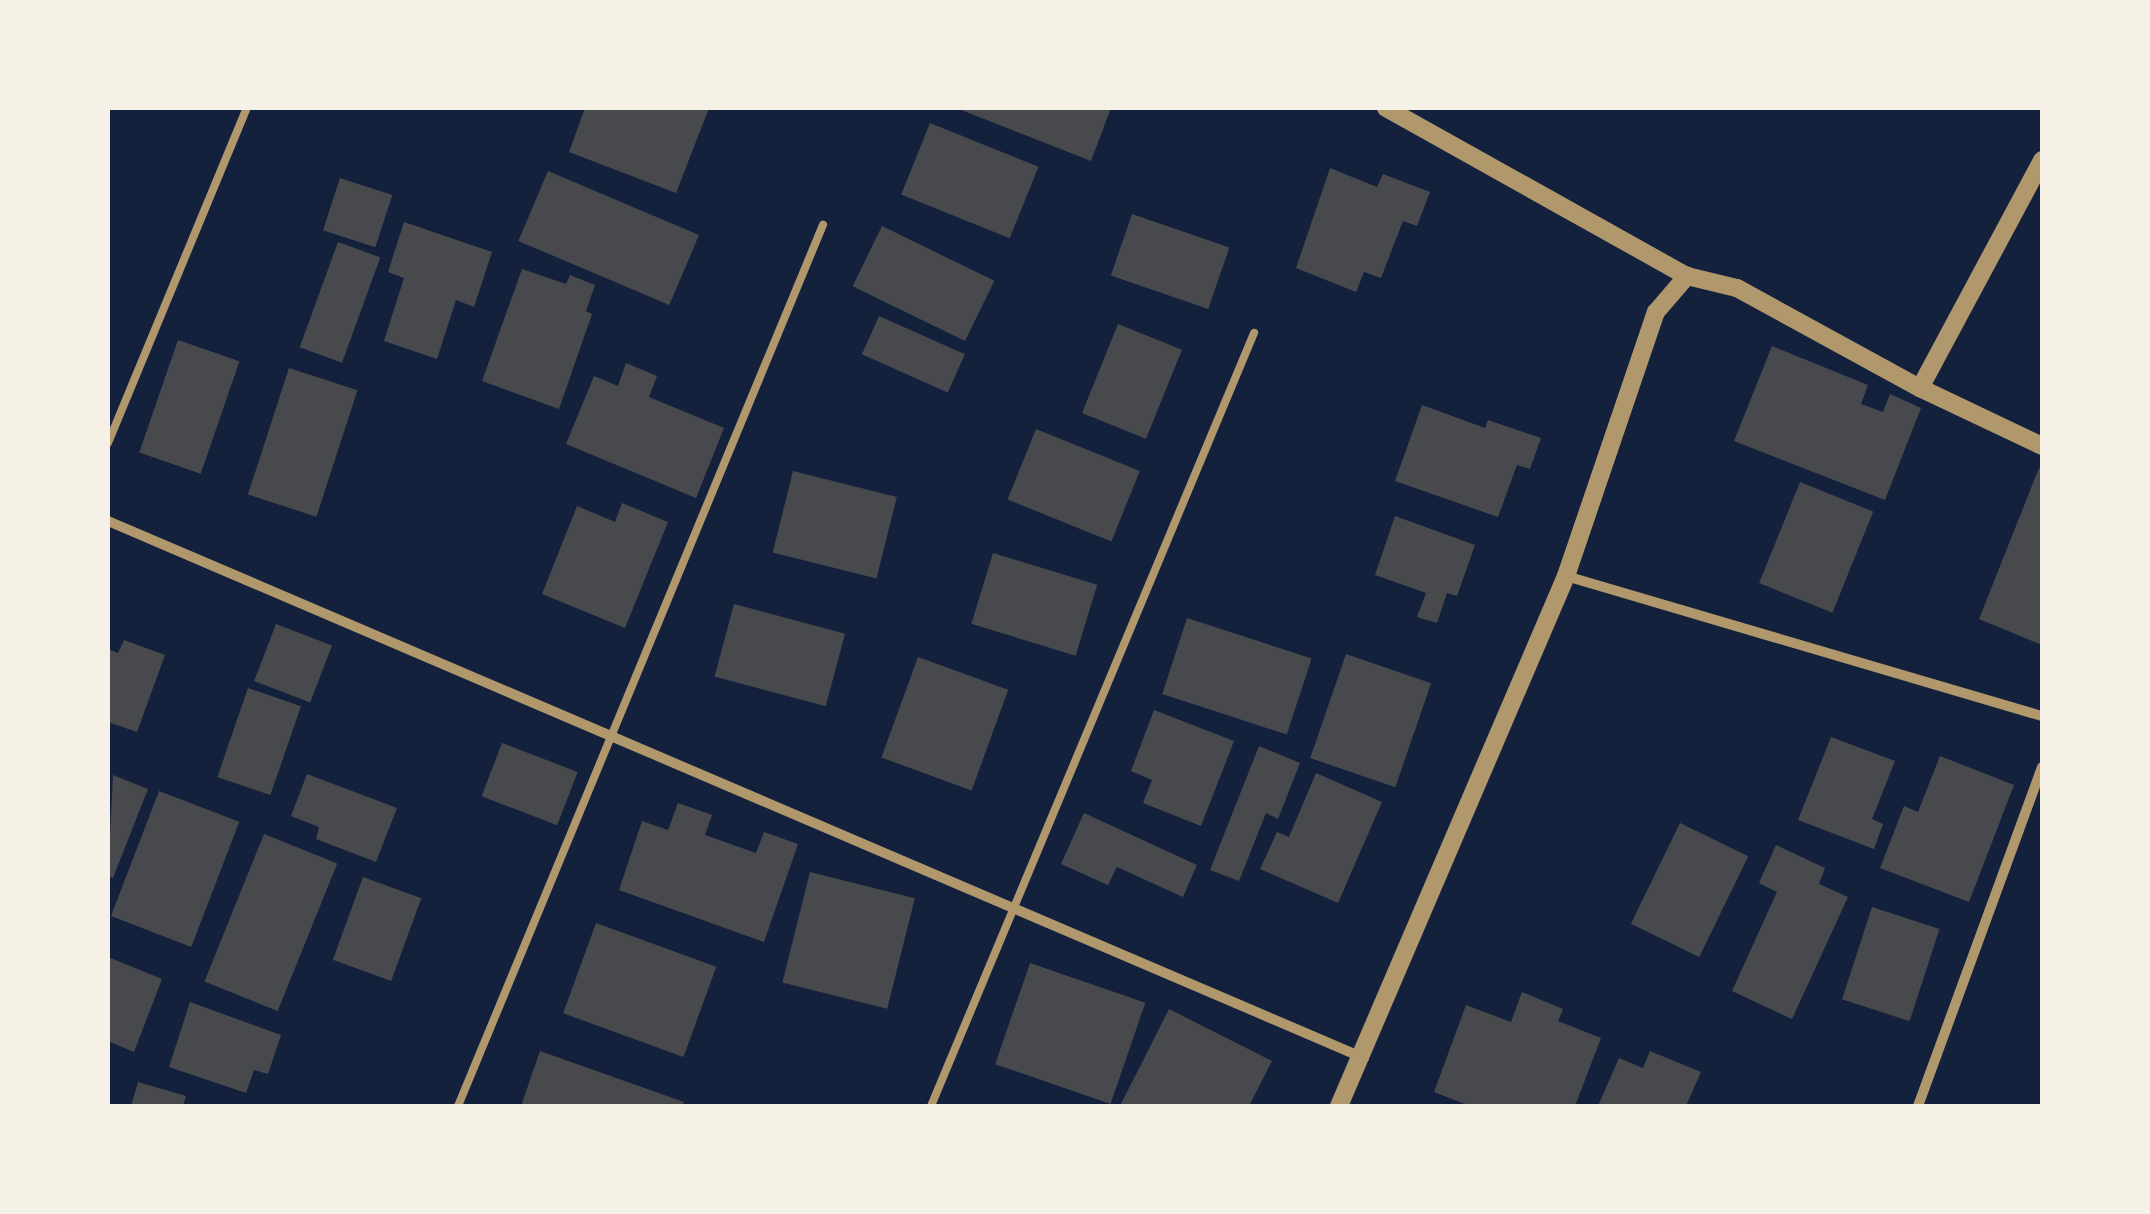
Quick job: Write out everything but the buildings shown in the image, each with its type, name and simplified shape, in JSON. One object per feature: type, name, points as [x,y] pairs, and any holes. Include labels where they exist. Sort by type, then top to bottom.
[{"type":"street","points":[[1386,108],[1687,276],[1736,288],[1920,388],[2042,446]]},
{"type":"street","points":[[1920,388],[2042,160]]},
{"type":"street","points":[[1339,1106],[1364,1058],[1566,576],[1656,312],[1687,276]]},
{"type":"street","points":[[108,522],[1364,1058]]},
{"type":"street","points":[[1566,576],[2042,716]]},
{"type":"street","points":[[1918,1106],[2042,767]]},
{"type":"lane","points":[[108,443],[246,108]]},
{"type":"lane","points":[[458,1106],[823,225]]},
{"type":"lane","points":[[932,1106],[1254,333]]}]
